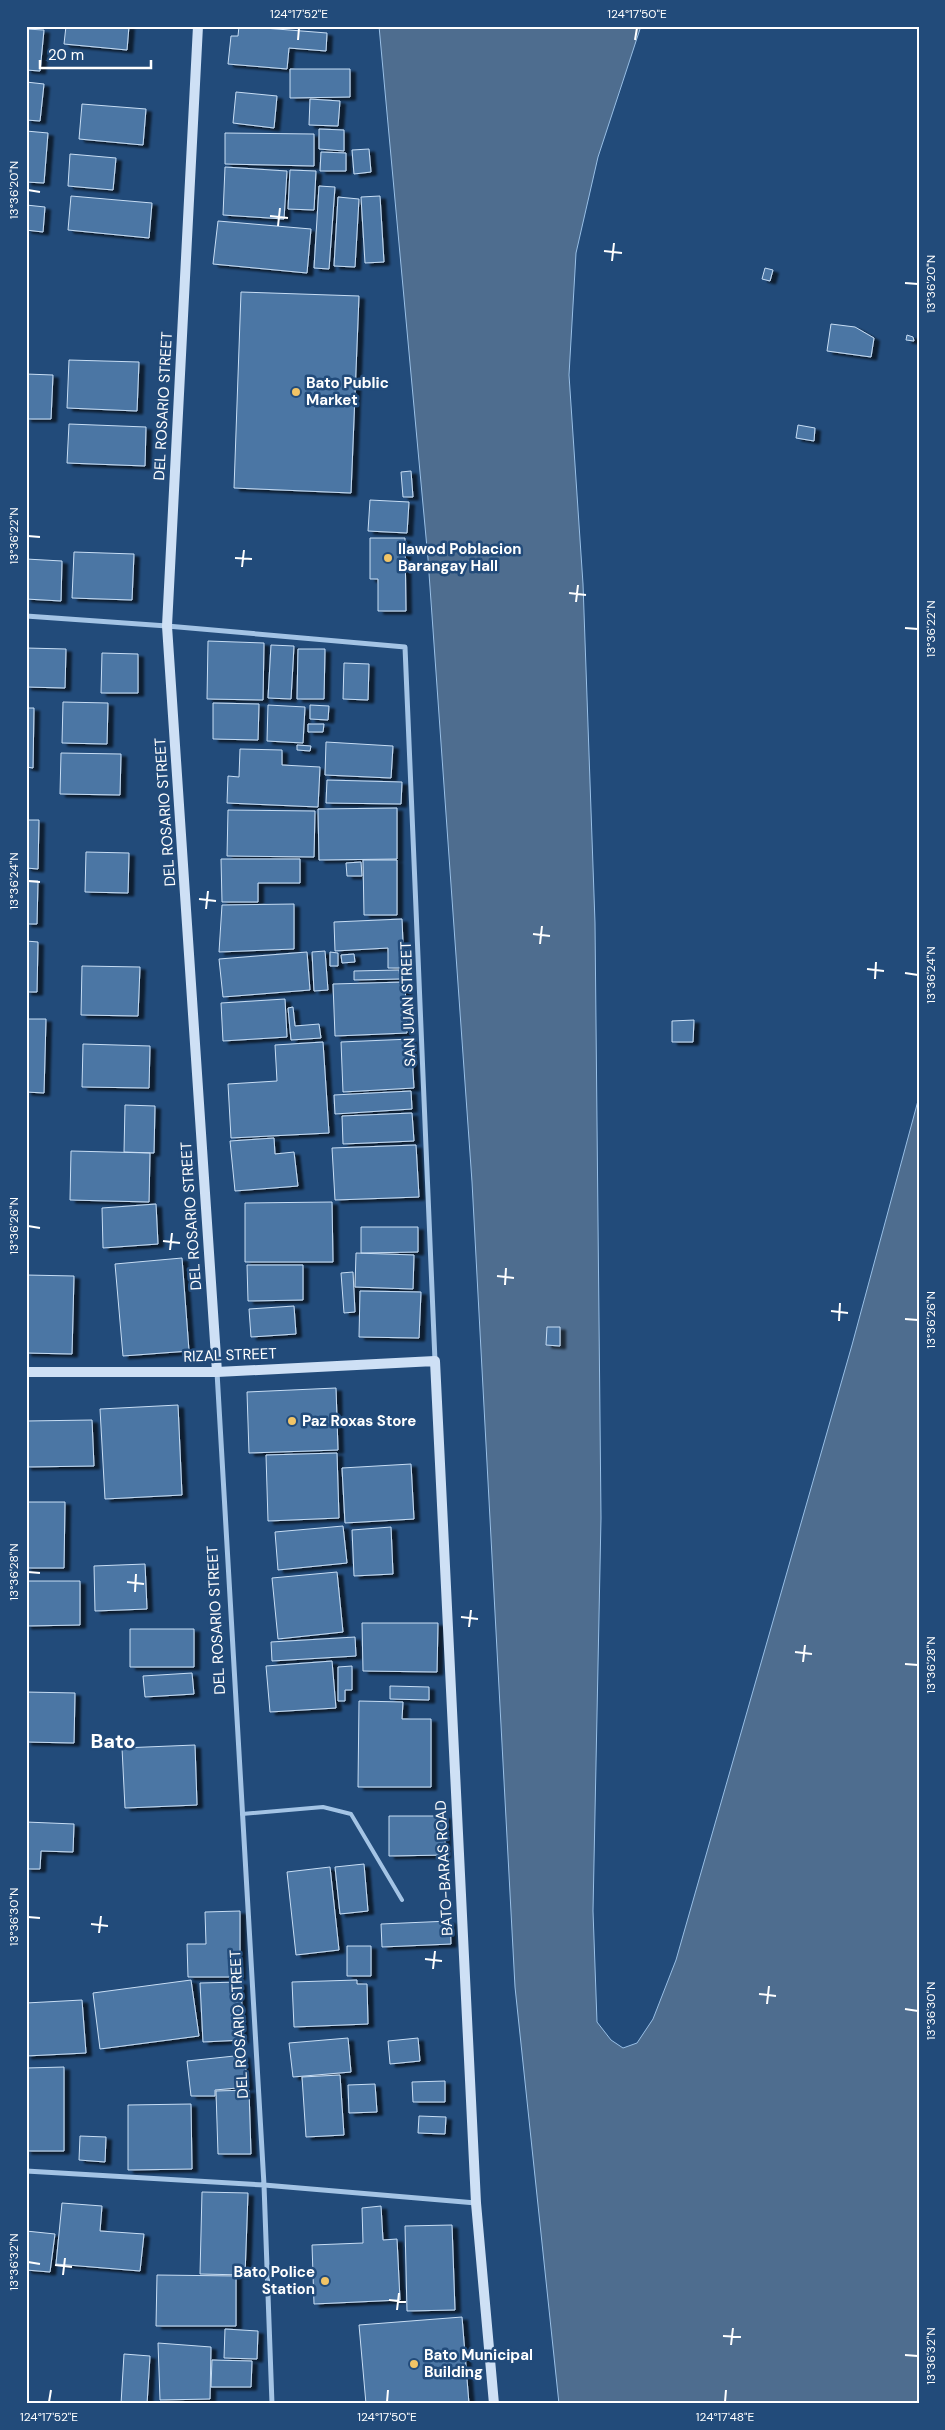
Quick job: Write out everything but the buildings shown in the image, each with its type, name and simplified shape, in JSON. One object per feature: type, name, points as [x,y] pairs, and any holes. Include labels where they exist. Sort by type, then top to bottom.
[{"type":"main road","name":"DEL ROSARIO STREET","points":[[198,26],[167,626],[217,1372]]},
{"type":"main road","name":"RIZAL STREET","points":[[26,1372],[217,1372],[435,1360]]},
{"type":"main road","name":"BATO-BARAS ROAD","points":[[435,1360],[476,2203],[494,2404]]},
{"type":"street","points":[[26,616],[167,626]]},
{"type":"street","name":"SAN JUAN STREET","points":[[167,626],[405,647],[435,1360]]},
{"type":"street","name":"DEL ROSARIO STREET","points":[[217,1372],[264,2185],[272,2404]]},
{"type":"street","points":[[26,2172],[264,2185],[476,2203]]},
{"type":"lane","points":[[242,1814],[324,1807],[351,1814],[402,1900]]},
{"type":"water","points":[[379,26],[641,26],[598,157],[576,253],[569,375],[583,584],[595,923],[601,1518],[593,1911],[597,2022],[611,2040],[623,2048],[637,2043],[653,2019],[676,1960],[852,1345],[919,1097],[919,2404],[559,2404],[515,1987],[472,1182],[428,559]]},
{"type":"place","name":"Bato Public Market","points":[[296,392]]},
{"type":"place","name":"Ilawod Poblacion Barangay Hall","points":[[388,558]]},
{"type":"place","name":"Paz Roxas Store","points":[[292,1421]]},
{"type":"place","name":"Bato Police Station","points":[[325,2281]]},
{"type":"place","name":"Bato Municipal Building","points":[[414,2364]]},
{"type":"district","name":"Bato","points":[[113,1741]]}]
